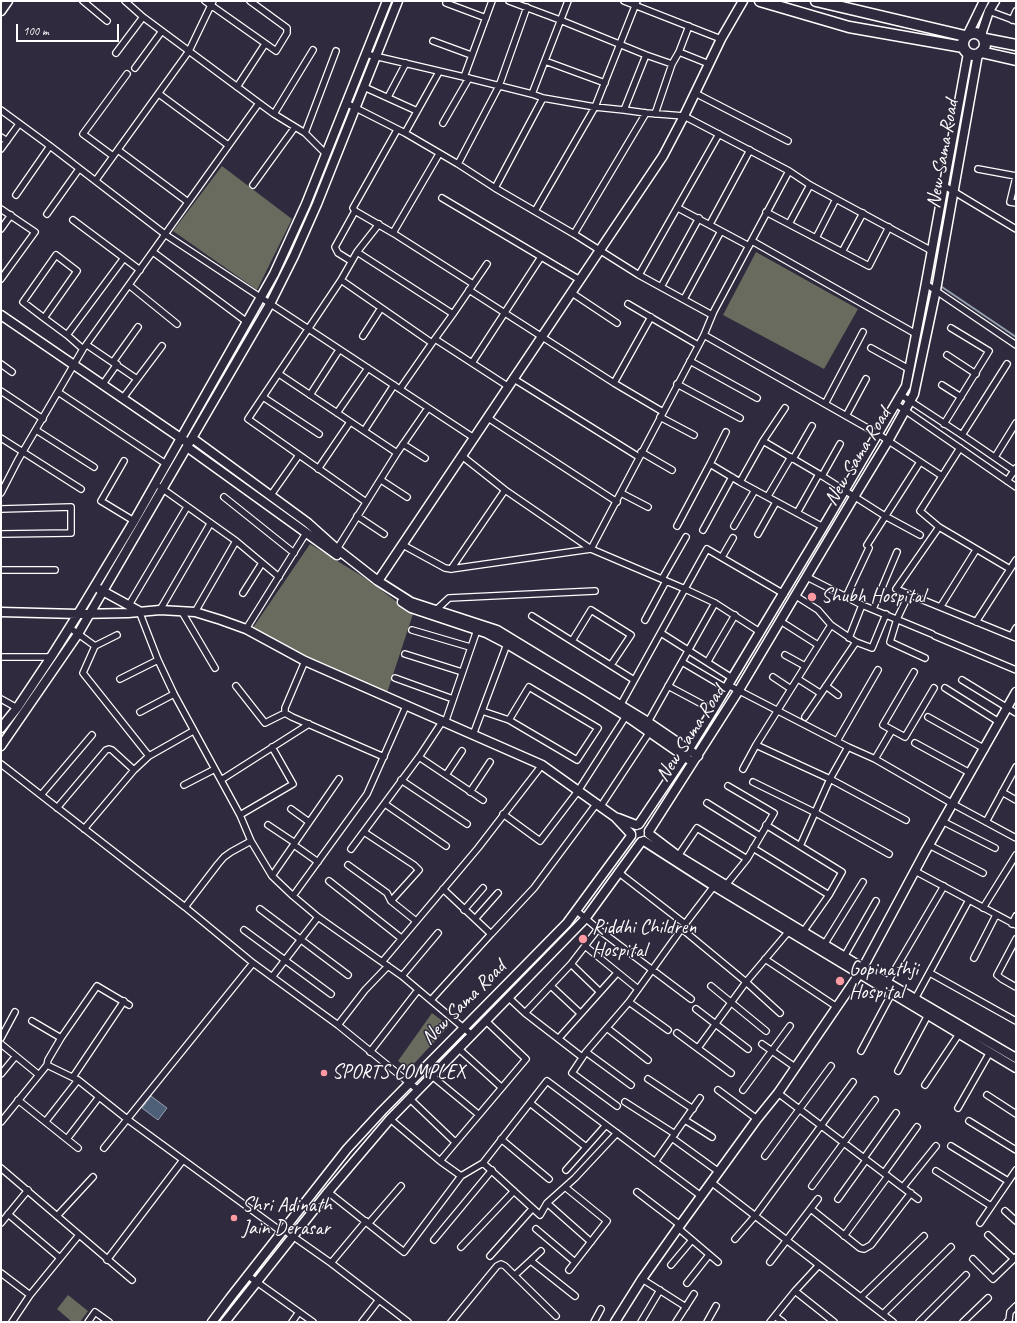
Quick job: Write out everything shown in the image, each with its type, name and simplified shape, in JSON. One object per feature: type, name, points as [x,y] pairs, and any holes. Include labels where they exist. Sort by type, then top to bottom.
[{"type":"highway","points":[[760,1],[849,27],[965,50],[971,55],[980,53],[1016,60]]},
{"type":"highway","points":[[816,1],[967,35],[976,32],[983,37],[1016,45]]},
{"type":"highway","points":[[965,50],[963,40],[967,35]]},
{"type":"highway","points":[[980,53],[985,46],[983,37]]},
{"type":"street","points":[[1,11],[8,1]]},
{"type":"street","points":[[83,1],[107,21]]},
{"type":"street","points":[[125,1],[259,104],[305,133],[326,154]]},
{"type":"street","points":[[205,1],[212,3],[276,51],[287,33],[287,28],[250,1]]},
{"type":"street","points":[[1,746],[78,634],[104,592],[163,488],[247,322],[274,274],[306,204],[387,1]]},
{"type":"street","points":[[1,728],[17,708],[52,657],[134,521],[166,464],[187,441],[270,304],[294,256],[317,204],[398,1]]},
{"type":"street","points":[[443,123],[467,77],[471,55],[492,1]]},
{"type":"street","points":[[509,1],[672,64]]},
{"type":"street","points":[[532,94],[568,1]]},
{"type":"street","points":[[624,1],[636,3],[722,39]]},
{"type":"street","points":[[378,581],[663,156],[709,64],[743,1]]},
{"type":"street","points":[[967,35],[984,1]]},
{"type":"street","points":[[983,37],[989,11],[994,1]]},
{"type":"street","points":[[96,180],[190,51],[212,3]]},
{"type":"street","points":[[446,3],[486,18]]},
{"type":"street","points":[[535,211],[595,107],[636,3]]},
{"type":"street","points":[[458,164],[499,86],[527,7]]},
{"type":"street","points":[[989,11],[1014,20],[1016,12]]},
{"type":"street","points":[[116,53],[143,16]]},
{"type":"street","points":[[655,114],[672,64],[679,52],[689,26]]},
{"type":"street","points":[[135,68],[162,30]]},
{"type":"street","points":[[433,41],[471,55]]},
{"type":"street","points":[[237,87],[266,44]]},
{"type":"street","points":[[274,114],[313,50]]},
{"type":"street","name":"New Sama Road","points":[[637,824],[686,753],[729,684],[784,594],[906,386],[932,250],[965,50]]},
{"type":"street","points":[[305,133],[336,51]]},
{"type":"street","points":[[679,52],[709,64]]},
{"type":"street","name":"New Sama Road","points":[[649,832],[739,690],[796,596],[888,441],[916,389],[980,53]]},
{"type":"street","points":[[366,54],[439,72],[467,77],[543,98],[595,107],[684,116],[789,170],[810,185],[932,250]]},
{"type":"street","points":[[624,110],[646,55]]},
{"type":"street","points":[[545,61],[605,83]]},
{"type":"street","points":[[388,97],[406,63]]},
{"type":"street","points":[[405,133],[439,72]]},
{"type":"street","points":[[113,156],[83,134],[127,74]]},
{"type":"street","points":[[364,87],[417,111]]},
{"type":"street","points":[[695,93],[788,141]]},
{"type":"street","points":[[160,94],[228,146]]},
{"type":"street","points":[[495,188],[543,98]]},
{"type":"street","points":[[346,103],[405,133],[574,234],[639,275],[712,314]]},
{"type":"street","points":[[1,493],[73,365],[259,104]]},
{"type":"street","points":[[1,110],[79,169],[96,180],[166,235],[474,438]]},
{"type":"street","points":[[574,234],[646,113]]},
{"type":"street","points":[[1,149],[19,124]]},
{"type":"street","points":[[253,185],[295,127]]},
{"type":"street","points":[[351,261],[338,253],[335,247],[355,211],[353,208],[397,130]]},
{"type":"street","points":[[639,275],[678,208],[718,134]]},
{"type":"street","points":[[1,137],[7,141]]},
{"type":"street","points":[[16,196],[50,146]]},
{"type":"street","points":[[118,150],[188,202]]},
{"type":"street","points":[[710,224],[750,150]]},
{"type":"street","points":[[393,233],[439,154]]},
{"type":"street","points":[[47,214],[79,169]]},
{"type":"street","points":[[978,169],[1016,177],[1010,202],[1016,203]]},
{"type":"street","points":[[591,549],[704,335],[712,314],[789,170]]},
{"type":"street","points":[[789,224],[810,185]]},
{"type":"street","points":[[943,185],[1016,228]]},
{"type":"street","points":[[442,198],[580,280]]},
{"type":"street","points":[[816,238],[836,199]]},
{"type":"street","points":[[678,208],[721,231],[750,244],[916,334]]},
{"type":"street","points":[[1,209],[35,232],[1,280]]},
{"type":"street","points":[[355,211],[379,224],[473,284]]},
{"type":"street","points":[[766,212],[869,266],[889,227]]},
{"type":"street","points":[[842,252],[863,213]]},
{"type":"street","points":[[1,229],[11,216]]},
{"type":"street","points":[[660,287],[699,218]]},
{"type":"street","points":[[73,220],[140,270]]},
{"type":"street","points":[[366,502],[248,419],[341,280],[357,252],[379,224]]},
{"type":"street","points":[[684,299],[721,231]]},
{"type":"street","points":[[153,252],[247,322]]},
{"type":"street","points":[[357,252],[453,314]]},
{"type":"street","points":[[44,318],[77,271],[56,255],[23,302],[44,318],[67,335],[85,347],[115,363],[137,379]]},
{"type":"street","points":[[472,363],[541,257]]},
{"type":"street","points":[[67,335],[124,258]]},
{"type":"street","points":[[400,389],[487,264]]},
{"type":"street","points":[[341,280],[381,308],[509,387]]},
{"type":"street","points":[[926,284],[1016,345]]},
{"type":"street","points":[[129,285],[177,324]]},
{"type":"street","points":[[469,290],[694,435]]},
{"type":"street","points":[[572,293],[617,323]]},
{"type":"street","points":[[628,304],[698,345]]},
{"type":"street","points":[[363,336],[381,308]]},
{"type":"street","points":[[2,317],[187,441],[271,495],[308,523],[337,549],[378,581],[411,602],[497,630],[648,722],[686,753]]},
{"type":"street","points":[[614,383],[651,317]]},
{"type":"street","points":[[103,384],[138,327]]},
{"type":"street","points":[[944,424],[989,351],[951,328]]},
{"type":"street","points":[[825,404],[863,332]]},
{"type":"street","points":[[704,335],[878,434],[942,476]]},
{"type":"street","points":[[124,398],[162,346]]},
{"type":"street","points":[[871,348],[909,369]]},
{"type":"street","points":[[310,394],[339,350]]},
{"type":"street","points":[[947,355],[976,374]]},
{"type":"street","points":[[690,361],[757,398]]},
{"type":"street","points":[[1,364],[12,372]]},
{"type":"street","points":[[962,434],[1007,364]]},
{"type":"street","points":[[337,413],[368,368]]},
{"type":"street","points":[[279,374],[397,453]]},
{"type":"street","points":[[514,379],[640,455],[672,470]]},
{"type":"street","points":[[846,416],[866,379]]},
{"type":"street","points":[[677,384],[740,418]]},
{"type":"street","points":[[364,431],[394,385]]},
{"type":"street","points":[[942,385],[961,397]]},
{"type":"street","points":[[1,391],[43,419]]},
{"type":"street","points":[[58,392],[166,464]]},
{"type":"street","points":[[901,395],[1015,470],[1007,481]]},
{"type":"street","points":[[264,397],[319,434]]},
{"type":"street","points":[[896,404],[1016,487]]},
{"type":"street","points":[[337,549],[397,453],[428,408]]},
{"type":"street","points":[[740,482],[763,441],[785,408]]},
{"type":"street","points":[[488,418],[617,502]]},
{"type":"street","points":[[318,469],[350,422]]},
{"type":"street","points":[[995,456],[1016,423]]},
{"type":"street","points":[[768,496],[812,426]]},
{"type":"street","points":[[36,430],[94,467]]},
{"type":"street","points":[[677,526],[726,432]]},
{"type":"street","points":[[1,438],[81,489]]},
{"type":"street","points":[[187,441],[306,533],[411,608],[477,630],[506,644],[626,716],[648,733],[696,759]]},
{"type":"street","points":[[763,441],[885,516],[920,535]]},
{"type":"street","points":[[403,444],[425,458]]},
{"type":"street","points":[[797,513],[840,444]]},
{"type":"street","points":[[960,448],[920,511],[939,527],[1010,569]]},
{"type":"street","points":[[271,495],[299,455]]},
{"type":"street","points":[[462,456],[505,490],[591,549],[685,589],[735,615],[760,632]]},
{"type":"street","points":[[124,461],[101,501],[134,521]]},
{"type":"street","points":[[846,597],[868,546],[885,516],[920,462]]},
{"type":"street","points":[[710,464],[823,528]]},
{"type":"street","points":[[703,530],[732,477]]},
{"type":"street","points":[[381,480],[407,497]]},
{"type":"street","points":[[155,484],[163,488],[210,524],[236,541],[279,577]]},
{"type":"street","points":[[451,569],[505,490]]},
{"type":"street","points":[[734,526],[754,490]]},
{"type":"street","points":[[621,493],[648,508]]},
{"type":"street","points":[[224,497],[294,553]]},
{"type":"street","points":[[758,534],[776,502]]},
{"type":"street","points":[[1,509],[71,507],[72,533],[1,534]]},
{"type":"street","points":[[129,605],[187,507]]},
{"type":"street","points":[[357,516],[384,534]]},
{"type":"street","points":[[160,610],[210,524]]},
{"type":"street","points":[[939,527],[896,589],[941,606],[1014,637],[1016,628]]},
{"type":"street","points":[[246,629],[306,533]]},
{"type":"street","points":[[644,620],[686,537]]},
{"type":"street","points":[[722,557],[733,538]]},
{"type":"street","points":[[195,612],[236,541]]},
{"type":"street","points":[[403,545],[445,568],[451,569],[591,549]]},
{"type":"street","points":[[620,706],[707,549],[784,594]]},
{"type":"street","points":[[941,606],[976,550]]},
{"type":"street","points":[[873,609],[897,552]]},
{"type":"street","points":[[976,622],[1016,560]]},
{"type":"street","points":[[243,593],[262,563]]},
{"type":"street","points":[[1,570],[55,570]]},
{"type":"street","points":[[807,577],[862,605],[1016,670]]},
{"type":"street","points":[[94,587],[139,611],[158,660],[174,694],[240,815],[251,841],[272,876],[318,917],[402,976],[472,1035]]},
{"type":"street","points":[[436,610],[448,598],[595,591]]},
{"type":"street","points":[[909,594],[897,619],[890,642],[925,658]]},
{"type":"street","points":[[796,596],[818,610],[831,625],[850,638],[872,648],[886,614]]},
{"type":"street","points":[[648,722],[715,604]]},
{"type":"street","points":[[850,638],[862,605]]},
{"type":"street","points":[[1,612],[78,614],[128,613],[160,610],[195,612],[246,629],[305,661],[542,765],[615,817],[635,841],[642,842],[789,931],[915,999],[1015,1063]]},
{"type":"street","points":[[572,641],[591,610],[631,634],[612,665]]},
{"type":"street","points":[[182,612],[215,668]]},
{"type":"street","points":[[708,661],[735,615]]},
{"type":"street","points":[[532,616],[634,680]]},
{"type":"street","points":[[785,624],[818,645]]},
{"type":"street","points":[[743,769],[756,745],[831,625]]},
{"type":"street","points":[[70,628],[95,646]]},
{"type":"street","points":[[412,630],[470,647]]},
{"type":"street","points":[[351,849],[444,722],[477,630]]},
{"type":"street","points":[[661,633],[708,661],[729,684]]},
{"type":"street","points":[[117,634],[95,646],[83,673],[149,756]]},
{"type":"street","points":[[805,717],[856,642]]},
{"type":"street","points":[[473,735],[506,644]]},
{"type":"street","points":[[405,654],[462,672]]},
{"type":"street","points":[[785,655],[806,666]]},
{"type":"street","points":[[1,657],[52,657]]},
{"type":"street","points":[[120,679],[158,660]]},
{"type":"street","points":[[285,713],[285,708],[305,661]]},
{"type":"street","points":[[682,662],[729,684],[848,747],[875,759],[1016,838]]},
{"type":"street","points":[[837,741],[878,670]]},
{"type":"street","points":[[914,672],[883,725],[905,737],[934,688]]},
{"type":"street","points":[[773,677],[792,688]]},
{"type":"street","points":[[395,678],[453,699]]},
{"type":"street","points":[[798,679],[820,693]]},
{"type":"street","points":[[962,680],[1016,713]]},
{"type":"street","points":[[236,686],[265,723],[285,713]]},
{"type":"street","points":[[668,686],[713,710]]},
{"type":"street","points":[[826,686],[838,694]]},
{"type":"street","points":[[482,711],[509,720],[577,760],[598,728],[529,687],[509,720]]},
{"type":"street","points":[[945,688],[999,722]]},
{"type":"street","points":[[615,1322],[642,1279],[757,1119],[778,1093],[861,971],[942,821],[985,749],[1016,692]]},
{"type":"street","points":[[140,712],[174,694]]},
{"type":"street","points":[[1,699],[17,708]]},
{"type":"street","points":[[293,896],[367,794],[406,706]]},
{"type":"street","points":[[285,713],[384,756]]},
{"type":"street","points":[[503,814],[540,841],[578,791],[626,716]]},
{"type":"street","points":[[928,717],[985,749]]},
{"type":"street","points":[[221,780],[309,724]]},
{"type":"street","points":[[875,759],[892,730]]},
{"type":"street","points":[[84,830],[134,770],[149,756],[193,731]]},
{"type":"street","points":[[431,1000],[534,888],[599,805],[648,733]]},
{"type":"street","points":[[41,795],[92,735]]},
{"type":"street","points":[[915,743],[970,773]]},
{"type":"street","points":[[756,745],[830,780],[906,820]]},
{"type":"street","points":[[240,815],[293,784],[272,747]]},
{"type":"street","points":[[800,846],[830,780],[848,747]]},
{"type":"street","points":[[56,808],[106,750],[112,750],[134,770]]},
{"type":"street","points":[[446,775],[462,751]]},
{"type":"street","points":[[419,757],[483,800]]},
{"type":"street","points":[[470,792],[490,762]]},
{"type":"street","points":[[1,764],[185,907],[253,963],[338,1025],[418,1090]]},
{"type":"street","points":[[382,962],[478,848],[542,765]]},
{"type":"street","points":[[986,822],[1016,768]]},
{"type":"street","points":[[184,785],[214,769]]},
{"type":"street","points":[[272,876],[339,779]]},
{"type":"street","points":[[401,780],[466,824]]},
{"type":"street","points":[[753,782],[816,813],[889,854]]},
{"type":"street","points":[[726,885],[747,859],[766,825],[774,814],[728,786]]},
{"type":"street","points":[[1002,792],[1016,800]]},
{"type":"street","points":[[707,803],[760,836]]},
{"type":"street","points":[[384,804],[446,846]]},
{"type":"street","points":[[291,809],[309,822]]},
{"type":"street","points":[[615,817],[645,826],[649,832],[678,856],[844,957],[861,971],[928,1015],[990,1052],[1015,1063]]},
{"type":"street","points":[[942,821],[995,848]]},
{"type":"street","points":[[631,835],[632,829],[637,824]]},
{"type":"street","points":[[268,825],[318,862]]},
{"type":"street","points":[[766,825],[842,872],[829,895],[803,932]]},
{"type":"street","points":[[678,856],[697,828],[747,859]]},
{"type":"street","points":[[364,832],[414,865],[419,870],[391,901]]},
{"type":"street","points":[[642,842],[647,840],[649,832]]},
{"type":"street","name":"New Sama Road","points":[[212,1322],[247,1275],[347,1149],[409,1083],[567,923],[631,835]]},
{"type":"street","points":[[185,907],[221,860],[231,852],[251,841]]},
{"type":"street","name":"New Sama Road","points":[[225,1322],[328,1192],[390,1119],[585,919],[618,872],[642,842]]},
{"type":"street","points":[[929,845],[982,873]]},
{"type":"street","points":[[753,848],[829,895]]},
{"type":"street","points":[[983,908],[1016,855]]},
{"type":"street","points":[[348,865],[387,893],[391,901],[416,921]]},
{"type":"street","points":[[915,870],[1014,925],[1016,916]]},
{"type":"street","points":[[618,872],[683,926],[780,1013]]},
{"type":"street","points":[[329,881],[401,938]]},
{"type":"street","points":[[824,945],[863,882]]},
{"type":"street","points":[[617,1106],[572,1073],[584,1055],[653,970],[683,926],[714,886]]},
{"type":"street","points":[[887,983],[944,886]]},
{"type":"street","points":[[464,910],[483,888]]},
{"type":"street","points":[[443,889],[491,934]]},
{"type":"street","points":[[475,919],[498,893]]},
{"type":"street","points":[[915,999],[969,900]]},
{"type":"street","points":[[844,957],[876,901]]},
{"type":"street","points":[[260,909],[348,975]]},
{"type":"street","points":[[577,911],[585,919],[691,999]]},
{"type":"street","points":[[974,958],[996,915]]},
{"type":"street","points":[[272,977],[318,917]]},
{"type":"street","points":[[525,1013],[571,964],[598,929]]},
{"type":"street","points":[[244,930],[285,962],[331,994]]},
{"type":"street","points":[[698,1048],[746,982],[789,931]]},
{"type":"street","points":[[402,976],[438,933]]},
{"type":"street","points":[[1016,939],[997,975],[1016,987]]},
{"type":"street","points":[[585,946],[638,989]]},
{"type":"street","points":[[765,959],[837,1007]]},
{"type":"street","points":[[104,1148],[253,963]]},
{"type":"street","points":[[571,964],[600,992]]},
{"type":"street","points":[[338,1025],[365,990],[388,966]]},
{"type":"street","points":[[559,1038],[580,1013],[618,973]]},
{"type":"street","points":[[930,973],[1016,1021]]},
{"type":"street","points":[[1,1122],[47,1064],[61,1038],[97,986],[127,1003],[46,1121]]},
{"type":"street","points":[[551,986],[580,1013]]},
{"type":"street","points":[[711,986],[766,1031]]},
{"type":"street","points":[[370,1052],[418,990]]},
{"type":"street","points":[[861,1051],[892,992]]},
{"type":"street","points":[[509,998],[525,1013],[559,1038],[631,1085]]},
{"type":"street","points":[[628,1002],[668,1030]]},
{"type":"street","points":[[696,1009],[748,1049]]},
{"type":"street","points":[[1,1038],[15,1012]]},
{"type":"street","points":[[898,1071],[928,1015]]},
{"type":"street","points":[[32,1021],[61,1038]]},
{"type":"street","points":[[440,1161],[526,1058],[486,1021]]},
{"type":"street","points":[[744,1090],[790,1026]]},
{"type":"street","points":[[607,1028],[648,1060]]},
{"type":"street","points":[[677,1033],[731,1073]]},
{"type":"street","points":[[925,1085],[959,1034]]},
{"type":"street","points":[[1,1044],[15,1057],[39,1075]]},
{"type":"street","points":[[762,1044],[794,1068]]},
{"type":"street","points":[[459,1049],[501,1088]]},
{"type":"street","points":[[958,1108],[990,1052]]},
{"type":"street","points":[[1,1074],[15,1057]]},
{"type":"street","points":[[47,1064],[76,1078],[127,1119],[283,1231],[293,1236],[331,1263],[378,1301],[408,1322]]},
{"type":"street","points":[[765,1156],[831,1066]]},
{"type":"street","points":[[432,1076],[478,1114]]},
{"type":"street","points":[[648,1079],[693,1109]]},
{"type":"street","points":[[328,1192],[404,1252],[461,1176],[483,1163],[547,1081],[701,1196]]},
{"type":"street","points":[[735,1239],[755,1216],[853,1082]]},
{"type":"street","points":[[718,1090],[757,1119]]},
{"type":"street","points":[[778,1093],[918,1199]]},
{"type":"street","points":[[986,1095],[1016,1114]]},
{"type":"street","points":[[67,1139],[99,1097]]},
{"type":"street","points":[[655,1162],[700,1098]]},
{"type":"street","points":[[410,1099],[455,1142]]},
{"type":"street","points":[[18,1100],[78,1148]]},
{"type":"street","points":[[812,1186],[875,1100]]},
{"type":"street","points":[[625,1102],[674,1136],[719,1172]]},
{"type":"street","points":[[530,1103],[586,1147]]},
{"type":"street","points":[[838,1199],[896,1113]]},
{"type":"street","points":[[390,1119],[440,1161],[461,1176]]},
{"type":"street","points":[[685,1120],[712,1137]]},
{"type":"street","points":[[969,1121],[1016,1150]]},
{"type":"street","points":[[566,1170],[606,1125]]},
{"type":"street","points":[[844,1236],[917,1127]]},
{"type":"street","points":[[483,1163],[540,1215],[547,1203],[575,1178],[617,1133]]},
{"type":"street","points":[[501,1139],[548,1179]]},
{"type":"street","points":[[903,1187],[936,1146]]},
{"type":"street","points":[[952,1146],[1008,1181]]},
{"type":"street","points":[[107,1260],[183,1160]]},
{"type":"street","points":[[1,1168],[132,1280]]},
{"type":"street","points":[[434,1240],[492,1170]]},
{"type":"street","points":[[936,1170],[991,1206]]},
{"type":"street","points":[[980,1222],[1016,1170]]},
{"type":"street","points":[[57,1216],[93,1177]]},
{"type":"street","points":[[711,1182],[883,1314],[891,1322]]},
{"type":"street","points":[[331,1263],[401,1186]]},
{"type":"street","points":[[565,1187],[607,1221],[569,1270]]},
{"type":"street","points":[[1,1223],[28,1190]]},
{"type":"street","points":[[461,1247],[514,1191]]},
{"type":"street","points":[[637,1192],[718,1262]]},
{"type":"street","points":[[811,1209],[844,1236],[860,1248],[864,1249],[868,1247],[910,1193]]},
{"type":"street","points":[[770,1262],[818,1199]]},
{"type":"street","points":[[547,1203],[591,1242]]},
{"type":"street","points":[[490,1256],[532,1209]]},
{"type":"street","points":[[1005,1211],[1016,1221]]},
{"type":"street","points":[[8,1214],[60,1258]]},
{"type":"street","points":[[536,1229],[575,1262]]},
{"type":"street","points":[[12,1322],[30,1295],[79,1235]]},
{"type":"street","points":[[973,1259],[993,1279],[1015,1258],[988,1235]]},
{"type":"street","points":[[861,1298],[924,1236]]},
{"type":"street","points":[[671,1265],[692,1240]]},
{"type":"street","points":[[883,1314],[951,1247]]},
{"type":"street","points":[[514,1275],[541,1251]]},
{"type":"street","points":[[687,1283],[710,1255]]},
{"type":"street","points":[[531,1260],[575,1296]]},
{"type":"street","points":[[451,1322],[497,1266],[501,1264],[505,1266],[556,1316]]},
{"type":"street","points":[[770,1322],[795,1291],[819,1265]]},
{"type":"street","points":[[1,1273],[30,1295]]},
{"type":"street","points":[[247,1275],[313,1322]]},
{"type":"street","points":[[919,1322],[966,1275]]},
{"type":"street","points":[[642,1279],[686,1307]]},
{"type":"street","points":[[641,1322],[660,1290]]},
{"type":"street","points":[[795,1291],[834,1322]]},
{"type":"street","points":[[676,1322],[694,1294]]},
{"type":"street","points":[[963,1322],[988,1298]]},
{"type":"street","points":[[362,1322],[378,1301]]},
{"type":"street","points":[[707,1322],[716,1306]]},
{"type":"street","points":[[1007,1322],[1009,1320],[1010,1312],[1016,1306]]},
{"type":"street","points":[[594,1322],[601,1309]]},
{"type":"street","points":[[88,1322],[95,1312],[109,1322]]},
{"type":"street","points":[[292,1322],[299,1312]]},
{"type":"street","points":[[775,1316],[783,1322]]},
{"type":"green space","points":[[222,166],[292,219],[257,290],[173,231]]},
{"type":"green space","points":[[756,252],[858,309],[824,369],[723,315]]},
{"type":"green space","points":[[310,544],[365,578],[413,614],[387,693],[319,663],[252,629]]},
{"type":"green space","points":[[432,1013],[449,1026],[409,1069],[398,1061]]},
{"type":"green space","points":[[68,1295],[88,1311],[80,1322],[72,1322],[57,1309]]},
{"type":"water","points":[[151,1096],[167,1108],[158,1120],[142,1108]]},
{"type":"waterway","points":[[939,285],[1016,337]]},
{"type":"place","name":"Shubh Hospital","points":[[812,597]]},
{"type":"place","name":"Riddhi Children Hospital","points":[[583,939]]},
{"type":"place","name":"Gopinathji Hospital","points":[[840,981]]},
{"type":"place","name":"SPORTS COMPLEX","points":[[324,1073]]},
{"type":"place","name":"Shri Adinath Jain Derasar","points":[[234,1218]]}]
